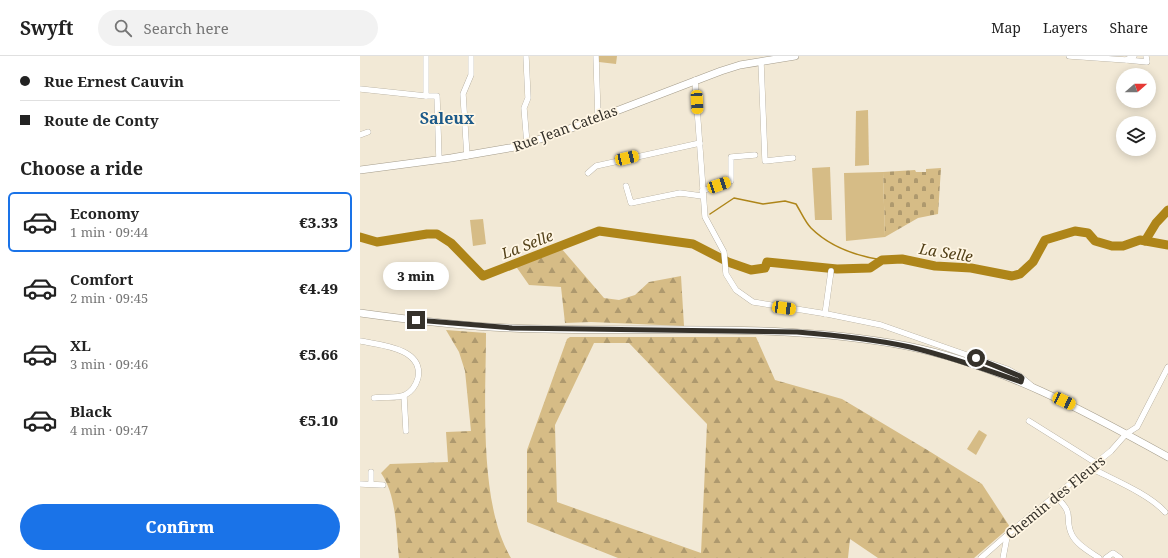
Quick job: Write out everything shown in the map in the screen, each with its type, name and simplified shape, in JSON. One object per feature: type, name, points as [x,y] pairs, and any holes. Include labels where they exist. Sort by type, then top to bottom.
[{"type":"street","points":[[426,56],[426,96]]},
{"type":"street","points":[[467,156],[463,94],[471,75],[471,56]]},
{"type":"street","points":[[526,56],[528,98],[524,108],[527,144]]},
{"type":"street","points":[[596,56],[598,118]]},
{"type":"street","name":"Rue Jean Catelas","points":[[360,170],[467,156],[527,144],[695,80],[740,65],[795,56]]},
{"type":"street","points":[[1070,56],[1147,62],[1146,56]]},
{"type":"street","points":[[1126,60],[1134,56]]},
{"type":"street","points":[[761,62],[765,161],[793,158]]},
{"type":"street","points":[[695,80],[702,193],[706,222],[722,250],[726,274],[730,283],[736,290],[753,302],[881,325],[976,358],[1007,370],[1033,387],[1087,412],[1168,457]]},
{"type":"street","points":[[360,89],[396,94],[437,96],[440,160]]},
{"type":"street","points":[[360,135],[368,132]]},
{"type":"street","points":[[588,173],[596,166],[700,143]]},
{"type":"street","points":[[626,186],[630,203],[680,193],[702,193],[731,181],[731,157],[756,155]]},
{"type":"street","points":[[825,314],[831,271]]},
{"type":"street","points":[[360,313],[441,323],[512,328],[777,331],[830,334],[909,347],[1022,380]]},
{"type":"street","points":[[360,341],[404,352],[416,362],[419,373],[417,381],[410,391],[404,396],[381,396],[374,398]]},
{"type":"street","name":"Chemin des Fleurs","points":[[981,558],[1007,534],[1091,468],[1120,442],[1126,434],[1137,427],[1168,369]]},
{"type":"street","points":[[404,396],[406,431]]},
{"type":"street","points":[[1029,421],[1096,463]]},
{"type":"street","points":[[1091,468],[1160,506],[1165,512]]},
{"type":"street","points":[[371,472],[371,484]]},
{"type":"street","points":[[360,484],[383,485]]},
{"type":"street","points":[[1055,496],[1066,507],[1069,513],[1070,530],[1075,540],[1099,558]]},
{"type":"street","points":[[1003,558],[1007,534]]},
{"type":"street","points":[[1106,558],[1113,553],[1120,558]]},
{"type":"green space","points":[[598,56],[617,56],[616,64],[599,62]]},
{"type":"green space","points":[[868,110],[869,165],[855,166],[856,111]]},
{"type":"green space","points":[[830,167],[832,220],[815,220],[812,168]]},
{"type":"green space","points":[[941,168],[938,214],[918,218],[885,237],[883,172],[915,170],[916,172],[926,172],[926,169]]},
{"type":"green space","points":[[883,172],[885,237],[846,241],[844,173]]},
{"type":"green space","points":[[483,219],[486,244],[473,246],[470,220]]},
{"type":"green space","points":[[561,248],[604,298],[619,300],[635,295],[649,282],[681,276],[684,326],[591,322],[565,323],[561,287],[529,285],[515,265]]},
{"type":"green space","points":[[446,330],[486,333],[485,417],[489,479],[493,508],[500,535],[511,558],[399,558],[393,503],[386,482],[381,473],[390,464],[448,462],[446,432],[471,431],[465,371],[459,352]]},
{"type":"green space","points":[[570,337],[756,337],[775,380],[842,399],[982,484],[1010,527],[974,558],[878,558],[850,539],[848,558],[618,558],[527,522],[527,450],[567,339]],"holes":[[[594,343],[629,343],[707,424],[701,553],[557,502],[555,425]]]},
{"type":"green space","points":[[979,430],[987,435],[976,455],[967,449]]},
{"type":"waterway","points":[[710,214],[734,198],[763,204],[785,201],[796,204],[809,226],[818,235],[844,250],[882,260]]},
{"type":"waterway","name":"La Selle","points":[[1145,241],[1156,223],[1168,210]]},
{"type":"waterway","name":"La Selle","points":[[360,237],[377,242],[427,234],[437,234],[451,243],[483,276],[599,231],[693,244],[728,262],[751,270],[765,268],[767,262],[837,269],[870,268],[882,260],[902,259],[935,266],[971,268],[1012,276],[1020,274],[1033,262],[1045,240],[1075,231],[1088,233],[1095,241],[1112,246],[1123,246],[1140,240],[1168,245]]},
{"type":"district","name":"Saleux","points":[[447,118]]},
{"type":"route","points":[[416,320],[512,328],[756,331],[830,334],[862,338],[937,354],[998,373],[1021,382],[1022,378],[1020,376],[976,358]]}]
